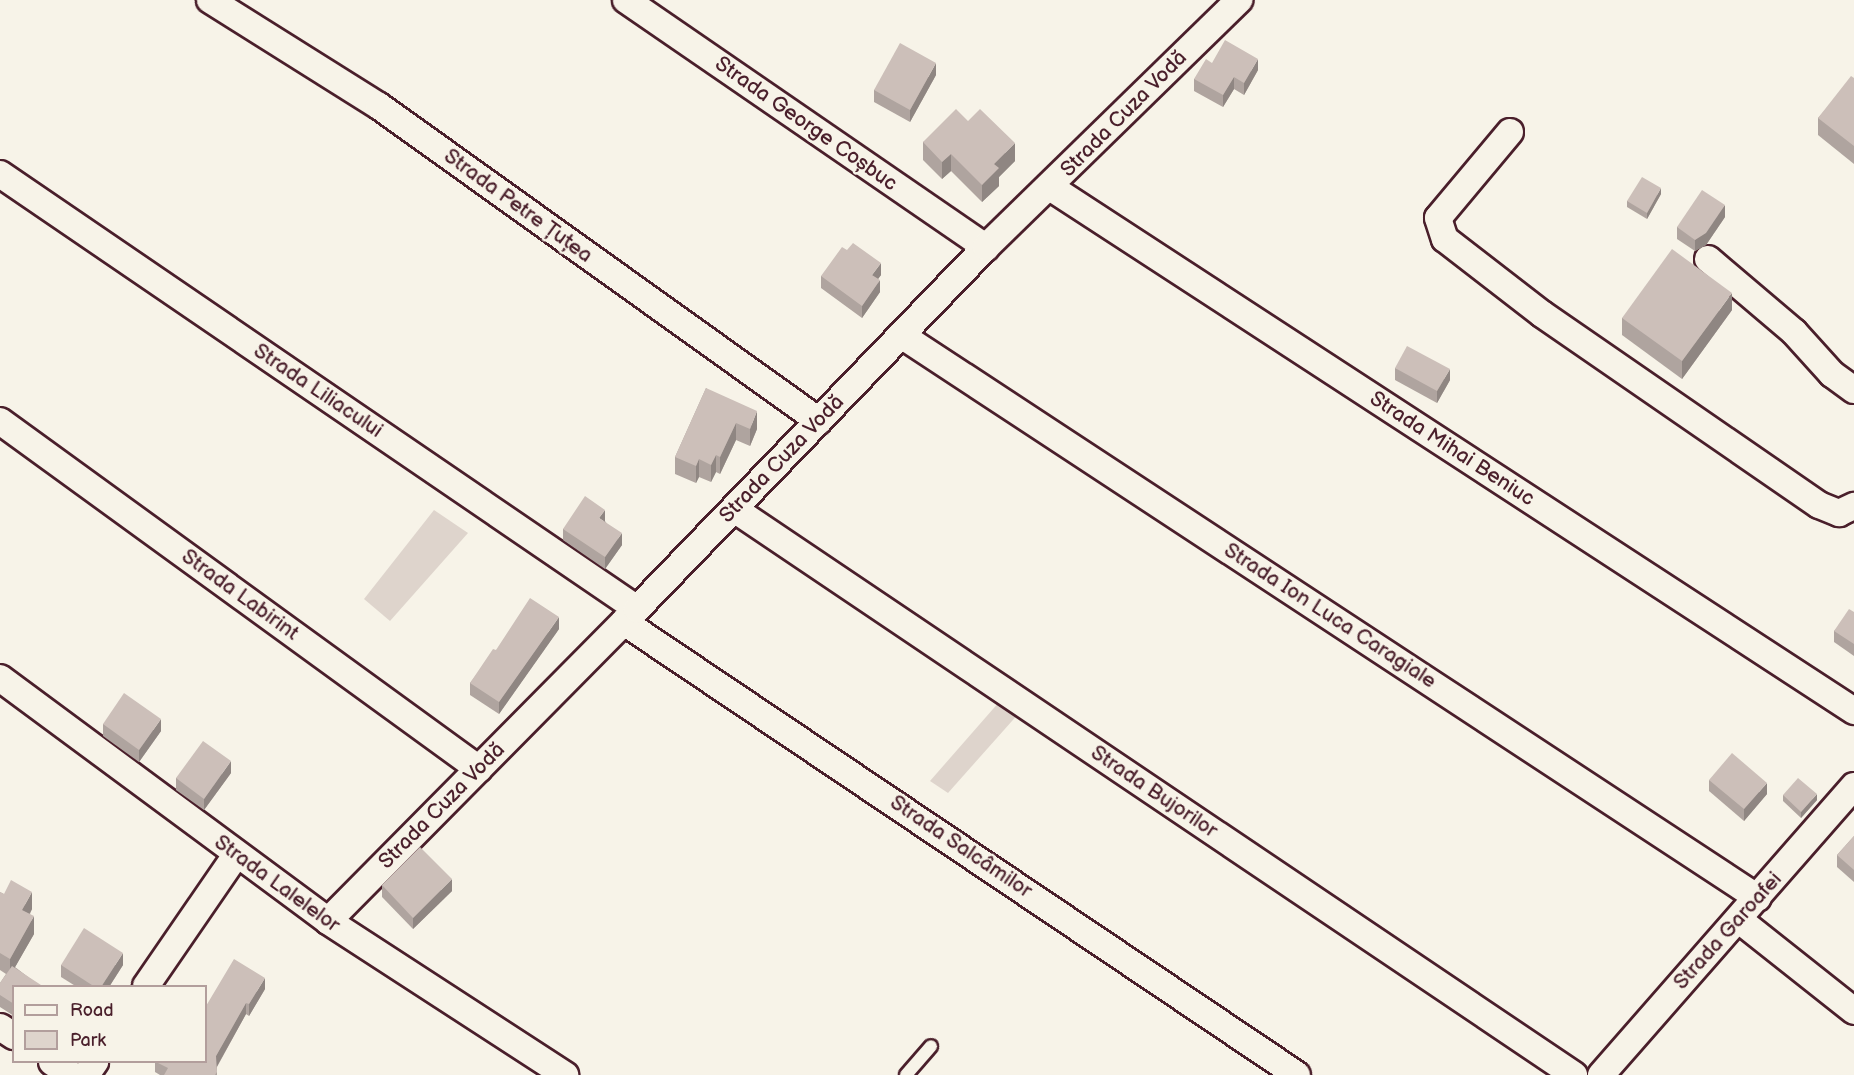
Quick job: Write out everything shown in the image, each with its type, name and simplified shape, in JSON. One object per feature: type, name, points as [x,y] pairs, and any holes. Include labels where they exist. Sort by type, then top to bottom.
[{"type":"street","name":"Strada Petre Țuțea","points":[[210,0],[379,106],[819,421]]},
{"type":"street","name":"Strada George Coșbuc","points":[[626,0],[986,248]]},
{"type":"street","name":"Strada Cuza Vodă","points":[[328,921],[734,509],[986,248],[1239,0]]},
{"type":"street","points":[[1510,132],[1438,218],[1445,239],[1542,314],[1818,505],[1839,513],[1854,506]]},
{"type":"street","name":"Strada Liliacului","points":[[0,174],[630,615]]},
{"type":"street","name":"Strada Mihai Beniuc","points":[[1050,187],[1854,711]]},
{"type":"street","points":[[1708,259],[1794,332],[1832,374],[1854,390]]},
{"type":"street","name":"Strada Ion Luca Caragiale","points":[[901,335],[1758,898]]},
{"type":"street","name":"Strada Labirint","points":[[0,421],[479,769]]},
{"type":"street","name":"Strada Bujorilor","points":[[734,509],[1574,1075]]},
{"type":"street","name":"Strada Salcâmilor","points":[[630,615],[1297,1075]]},
{"type":"street","name":"Strada Lalelelor","points":[[0,678],[328,921],[565,1075]]},
{"type":"street","name":"Strada Garoafei","points":[[1601,1075],[1854,786]]},
{"type":"street","points":[[147,985],[236,855]]},
{"type":"street","points":[[1738,919],[1854,1011]]},
{"type":"street","points":[[54,1063],[72,1075]]},
{"type":"lane","points":[[906,1075],[931,1046]]},
{"type":"green space","points":[[434,510],[468,533],[390,621],[364,599]]},
{"type":"green space","points":[[1000,701],[1019,713],[948,793],[930,781]]},
{"type":"building","points":[[1225,40],[1258,59],[1244,83],[1234,77],[1223,95],[1194,79],[1206,59],[1212,63]]},
{"type":"building","points":[[900,43],[936,63],[910,110],[874,90]]},
{"type":"building","points":[[1851,76],[1854,78],[1854,146],[1818,118]]},
{"type":"building","points":[[956,109],[968,121],[980,109],[1015,143],[994,164],[999,168],[982,185],[951,154],[942,162],[923,142]]},
{"type":"building","points":[[1642,177],[1661,188],[1647,213],[1627,201]]},
{"type":"building","points":[[1702,190],[1725,205],[1706,233],[1695,240],[1677,227]]},
{"type":"building","points":[[853,243],[881,263],[872,275],[880,280],[862,306],[821,276],[842,247],[847,250]]},
{"type":"building","points":[[1672,249],[1732,293],[1682,361],[1622,318]]},
{"type":"building","points":[[1407,346],[1450,369],[1437,391],[1395,368]]},
{"type":"building","points":[[706,388],[757,411],[750,429],[736,423],[720,457],[716,455],[711,465],[699,459],[696,466],[675,457]]},
{"type":"building","points":[[585,496],[605,510],[599,518],[622,533],[605,557],[563,529]]},
{"type":"building","points":[[530,598],[559,617],[499,702],[470,683],[493,649],[496,650]]},
{"type":"building","points":[[1849,609],[1854,612],[1854,644],[1834,631]]},
{"type":"building","points":[[124,693],[161,719],[139,750],[103,724]]},
{"type":"building","points":[[203,741],[231,761],[204,799],[176,778]]},
{"type":"building","points":[[1732,753],[1767,783],[1744,809],[1709,780]]},
{"type":"building","points":[[1798,778],[1817,794],[1801,812],[1783,795]]},
{"type":"building","points":[[1854,836],[1854,870],[1837,855]]},
{"type":"building","points":[[420,847],[452,879],[413,918],[382,885]]},
{"type":"building","points":[[11,880],[32,892],[22,910],[34,916],[10,959],[0,953],[0,892],[4,894]]},
{"type":"building","points":[[84,928],[123,953],[102,985],[92,985],[61,965]]},
{"type":"building","points":[[234,959],[265,978],[249,1004],[246,1003],[216,1056],[217,1072],[215,1075],[164,1075],[168,1068],[158,1063],[207,1063],[207,1004]]},
{"type":"building","points":[[12,966],[41,985],[12,985],[12,1003],[0,995],[0,983]]}]
